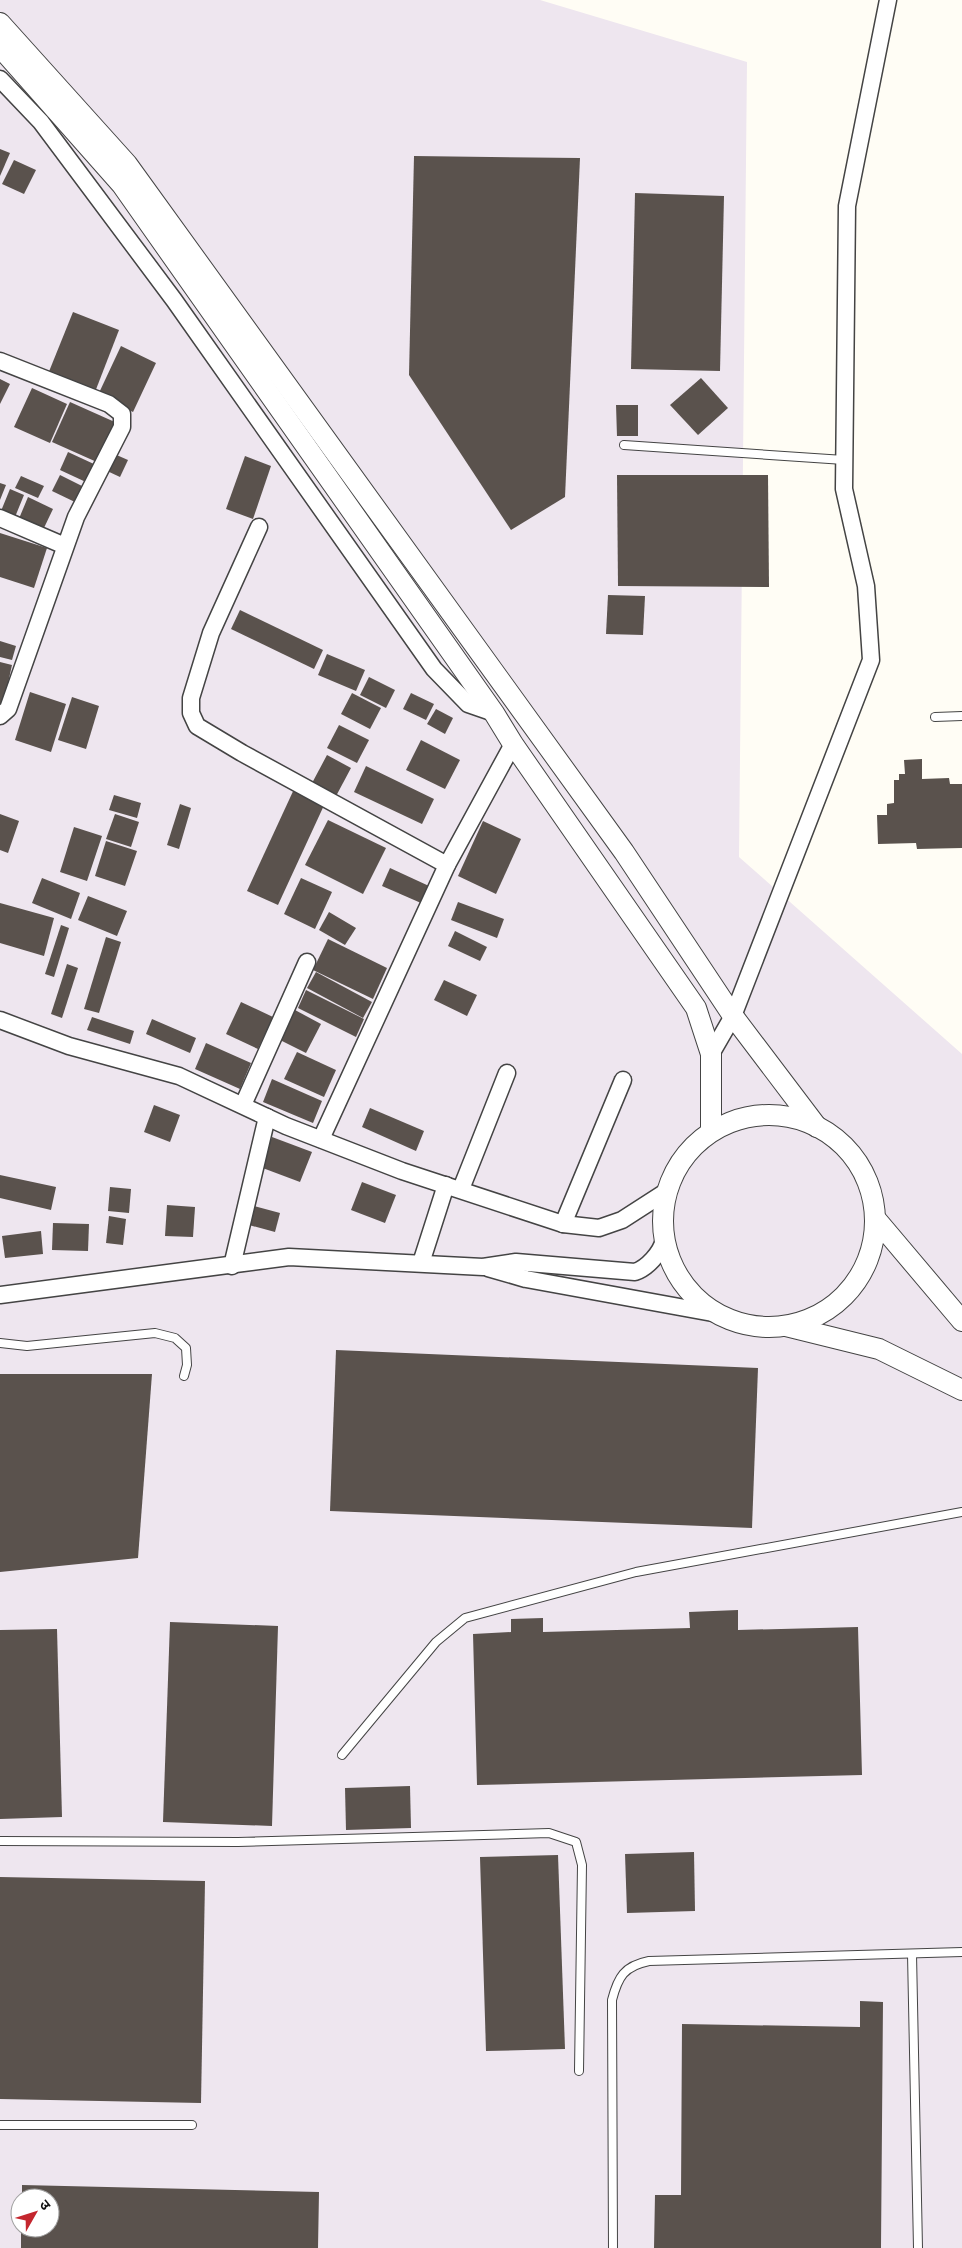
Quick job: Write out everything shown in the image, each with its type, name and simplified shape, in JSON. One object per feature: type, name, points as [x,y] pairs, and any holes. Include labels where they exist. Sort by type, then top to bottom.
[{"type":"street","points":[[711,1054],[733,1016],[871,660],[866,586],[844,489],[847,206],[888,0]]},
{"type":"street","points":[[0,23],[127,164],[624,852],[733,1016],[818,1127]]},
{"type":"street","points":[[0,47],[122,185],[494,713],[513,744],[696,1008],[711,1054],[711,1132]]},
{"type":"street","points":[[0,79],[41,122],[174,300],[434,669],[468,704],[494,713]]},
{"type":"street","points":[[0,361],[109,404],[122,414],[122,427],[76,517],[8,709],[0,716]]},
{"type":"street","points":[[0,518],[65,546]]},
{"type":"street","points":[[259,527],[212,633],[197,680],[192,698],[191,713],[198,726],[242,753],[447,865]]},
{"type":"street","points":[[321,1139],[447,865],[513,744]]},
{"type":"street","points":[[242,1105],[307,962]]},
{"type":"street","points":[[0,1020],[69,1046],[179,1076],[267,1117],[402,1171],[563,1224],[599,1228],[622,1220],[667,1191]]},
{"type":"street","points":[[421,1263],[453,1187],[507,1073]]},
{"type":"street","points":[[563,1224],[623,1080]]},
{"type":"street","points":[[483,1267],[516,1262],[635,1272],[647,1264],[663,1247],[663,1216],[667,1191],[676,1168],[691,1148],[711,1132],[736,1120],[764,1115],[791,1117],[818,1127],[840,1143],[858,1164],[870,1190],[875,1218],[872,1248],[860,1276],[840,1300],[815,1317],[786,1326]]},
{"type":"street","points":[[232,1266],[267,1117]]},
{"type":"street","points":[[875,1218],[962,1321]]},
{"type":"street","points":[[664,1240],[679,1276],[693,1295],[718,1314]]},
{"type":"street","points":[[0,1295],[289,1257],[483,1267],[526,1279],[718,1314],[751,1326],[786,1326],[879,1349],[962,1390]]},
{"type":"lane","points":[[624,445],[844,460]]},
{"type":"lane","points":[[935,717],[962,716]]},
{"type":"lane","points":[[0,1343],[26,1346],[155,1333],[174,1338],[186,1348],[187,1365],[184,1376]]},
{"type":"lane","points":[[342,1755],[436,1642],[465,1618],[636,1572],[962,1512]]},
{"type":"lane","points":[[0,1841],[238,1842],[549,1833],[576,1842],[582,1865],[579,2071]]},
{"type":"lane","points":[[613,2248],[612,2000],[617,1980],[634,1964],[649,1961],[962,1952]]},
{"type":"lane","points":[[912,1954],[918,2248]]},
{"type":"lane","points":[[0,2124],[192,2124]]},
{"type":"shaded area","points":[[0,0],[540,0],[747,62],[739,857],[962,1054],[962,2248],[0,2248]]},
{"type":"building","points":[[0,149],[10,153],[0,176]]},
{"type":"building","points":[[414,156],[580,158],[565,497],[511,530],[409,375]]},
{"type":"building","points":[[14,160],[36,170],[24,194],[2,184]]},
{"type":"building","points":[[635,193],[724,196],[720,371],[631,369]]},
{"type":"building","points":[[73,312],[119,330],[95,392],[48,374]]},
{"type":"building","points":[[121,346],[156,363],[133,412],[98,395]]},
{"type":"building","points":[[701,378],[728,408],[698,435],[670,405]]},
{"type":"building","points":[[0,379],[10,384],[0,404]]},
{"type":"building","points":[[32,388],[67,404],[50,443],[14,427]]},
{"type":"building","points":[[70,402],[117,423],[99,463],[52,442]]},
{"type":"building","points":[[616,405],[638,405],[638,436],[617,436]]},
{"type":"building","points":[[68,452],[96,465],[88,483],[60,470]]},
{"type":"building","points":[[112,453],[128,460],[120,477],[105,470]]},
{"type":"building","points":[[245,456],[271,466],[253,519],[226,509]]},
{"type":"building","points":[[60,475],[84,487],[77,503],[52,491]]},
{"type":"building","points":[[617,475],[768,475],[769,587],[618,586]]},
{"type":"building","points":[[21,476],[44,486],[38,498],[15,488]]},
{"type":"building","points":[[0,483],[6,485],[0,500]]},
{"type":"building","points":[[10,489],[24,495],[15,517],[1,511]]},
{"type":"building","points":[[28,497],[53,509],[42,532],[18,521]]},
{"type":"building","points":[[0,533],[47,548],[34,588],[0,577]]},
{"type":"building","points":[[608,595],[645,596],[643,635],[606,634]]},
{"type":"building","points":[[240,610],[323,650],[314,669],[231,629]]},
{"type":"building","points":[[0,641],[16,646],[12,660],[0,657]]},
{"type":"building","points":[[327,654],[365,670],[356,691],[318,675]]},
{"type":"building","points":[[0,662],[12,665],[3,706],[0,705]]},
{"type":"building","points":[[369,677],[395,690],[386,708],[360,695]]},
{"type":"building","points":[[30,692],[66,704],[51,752],[15,740]]},
{"type":"building","points":[[352,693],[381,708],[370,729],[341,714]]},
{"type":"building","points":[[411,693],[434,704],[426,720],[403,709]]},
{"type":"building","points":[[72,697],[99,706],[86,749],[58,740]]},
{"type":"building","points":[[436,709],[453,718],[445,734],[427,724]]},
{"type":"building","points":[[339,725],[369,740],[357,763],[327,748]]},
{"type":"building","points":[[421,740],[460,760],[445,789],[406,770]]},
{"type":"building","points":[[327,755],[351,768],[335,798],[311,785]]},
{"type":"building","points":[[922,759],[922,779],[949,778],[950,784],[962,784],[962,848],[917,849],[916,843],[878,844],[877,815],[887,815],[887,804],[894,803],[894,780],[899,780],[899,774],[905,774],[904,760]]},
{"type":"building","points":[[366,766],[434,799],[422,824],[354,792]]},
{"type":"building","points":[[295,787],[326,801],[278,905],[247,891]]},
{"type":"building","points":[[114,795],[141,803],[137,818],[109,810]]},
{"type":"building","points":[[180,804],[191,808],[179,849],[167,845]]},
{"type":"building","points":[[0,814],[19,821],[8,853],[0,850]]},
{"type":"building","points":[[115,814],[139,822],[131,847],[106,839]]},
{"type":"building","points":[[328,820],[386,848],[363,894],[305,865]]},
{"type":"building","points":[[483,821],[521,839],[496,894],[458,876]]},
{"type":"building","points":[[74,827],[102,836],[87,881],[60,872]]},
{"type":"building","points":[[106,841],[137,851],[125,886],[95,876]]},
{"type":"building","points":[[390,868],[429,886],[421,903],[382,886]]},
{"type":"building","points":[[42,878],[80,893],[71,919],[32,903]]},
{"type":"building","points":[[301,878],[332,892],[315,929],[284,914]]},
{"type":"building","points":[[88,896],[127,911],[117,936],[78,920]]},
{"type":"building","points":[[458,902],[504,919],[497,938],[451,920]]},
{"type":"building","points":[[0,903],[54,918],[44,956],[0,943]]},
{"type":"building","points":[[329,912],[356,928],[345,945],[319,930]]},
{"type":"building","points":[[61,925],[69,928],[54,977],[45,974]]},
{"type":"building","points":[[455,931],[487,947],[480,961],[448,946]]},
{"type":"building","points":[[106,937],[121,942],[99,1013],[84,1009]]},
{"type":"building","points":[[328,939],[387,968],[373,999],[313,970]]},
{"type":"building","points":[[67,964],[78,968],[62,1018],[51,1014]]},
{"type":"building","points":[[316,972],[372,1002],[363,1018],[307,988]]},
{"type":"building","points":[[444,980],[477,995],[467,1016],[434,1000]]},
{"type":"building","points":[[306,990],[364,1019],[356,1037],[298,1008]]},
{"type":"building","points":[[241,1002],[273,1017],[258,1049],[226,1034]]},
{"type":"building","points":[[295,1010],[321,1024],[306,1053],[280,1040]]},
{"type":"building","points":[[92,1017],[134,1031],[130,1044],[87,1030]]},
{"type":"building","points":[[152,1019],[196,1038],[190,1053],[146,1034]]},
{"type":"building","points":[[206,1043],[251,1063],[240,1089],[195,1069]]},
{"type":"building","points":[[297,1052],[336,1070],[324,1097],[284,1079]]},
{"type":"building","points":[[272,1079],[322,1101],[313,1123],[263,1102]]},
{"type":"building","points":[[154,1105],[180,1115],[170,1142],[144,1132]]},
{"type":"building","points":[[370,1108],[424,1131],[416,1151],[362,1127]]},
{"type":"building","points":[[272,1137],[312,1152],[300,1182],[260,1167]]},
{"type":"building","points":[[0,1175],[56,1187],[51,1210],[0,1198]]},
{"type":"building","points":[[362,1182],[396,1195],[385,1223],[351,1210]]},
{"type":"building","points":[[110,1187],[131,1189],[129,1213],[108,1211]]},
{"type":"building","points":[[167,1205],[195,1207],[193,1237],[165,1236]]},
{"type":"building","points":[[254,1206],[280,1213],[275,1232],[249,1225]]},
{"type":"building","points":[[109,1216],[126,1219],[123,1245],[106,1243]]},
{"type":"building","points":[[53,1223],[89,1224],[88,1251],[52,1250]]},
{"type":"building","points":[[41,1231],[43,1254],[5,1258],[2,1236]]},
{"type":"building","points":[[336,1350],[758,1368],[752,1528],[330,1511]]},
{"type":"building","points":[[0,1374],[152,1374],[138,1558],[0,1572]]},
{"type":"building","points":[[738,1610],[738,1630],[858,1627],[862,1775],[477,1785],[473,1634],[511,1632],[511,1619],[543,1618],[543,1632],[690,1628],[689,1612]]},
{"type":"building","points":[[170,1622],[278,1626],[272,1826],[163,1822]]},
{"type":"building","points":[[57,1629],[62,1817],[0,1819],[0,1630]]},
{"type":"building","points":[[410,1786],[411,1828],[346,1830],[345,1788]]},
{"type":"building","points":[[694,1852],[695,1911],[627,1913],[625,1854]]},
{"type":"building","points":[[558,1855],[565,2049],[486,2051],[480,1857]]},
{"type":"building","points":[[0,1877],[205,1881],[201,2103],[0,2099]]},
{"type":"building","points":[[860,2001],[883,2002],[881,2248],[654,2248],[655,2195],[681,2195],[682,2024],[860,2027]]},
{"type":"building","points":[[22,2185],[319,2192],[318,2248],[21,2248],[21,2238],[60,2238],[60,2188],[22,2188]]}]
